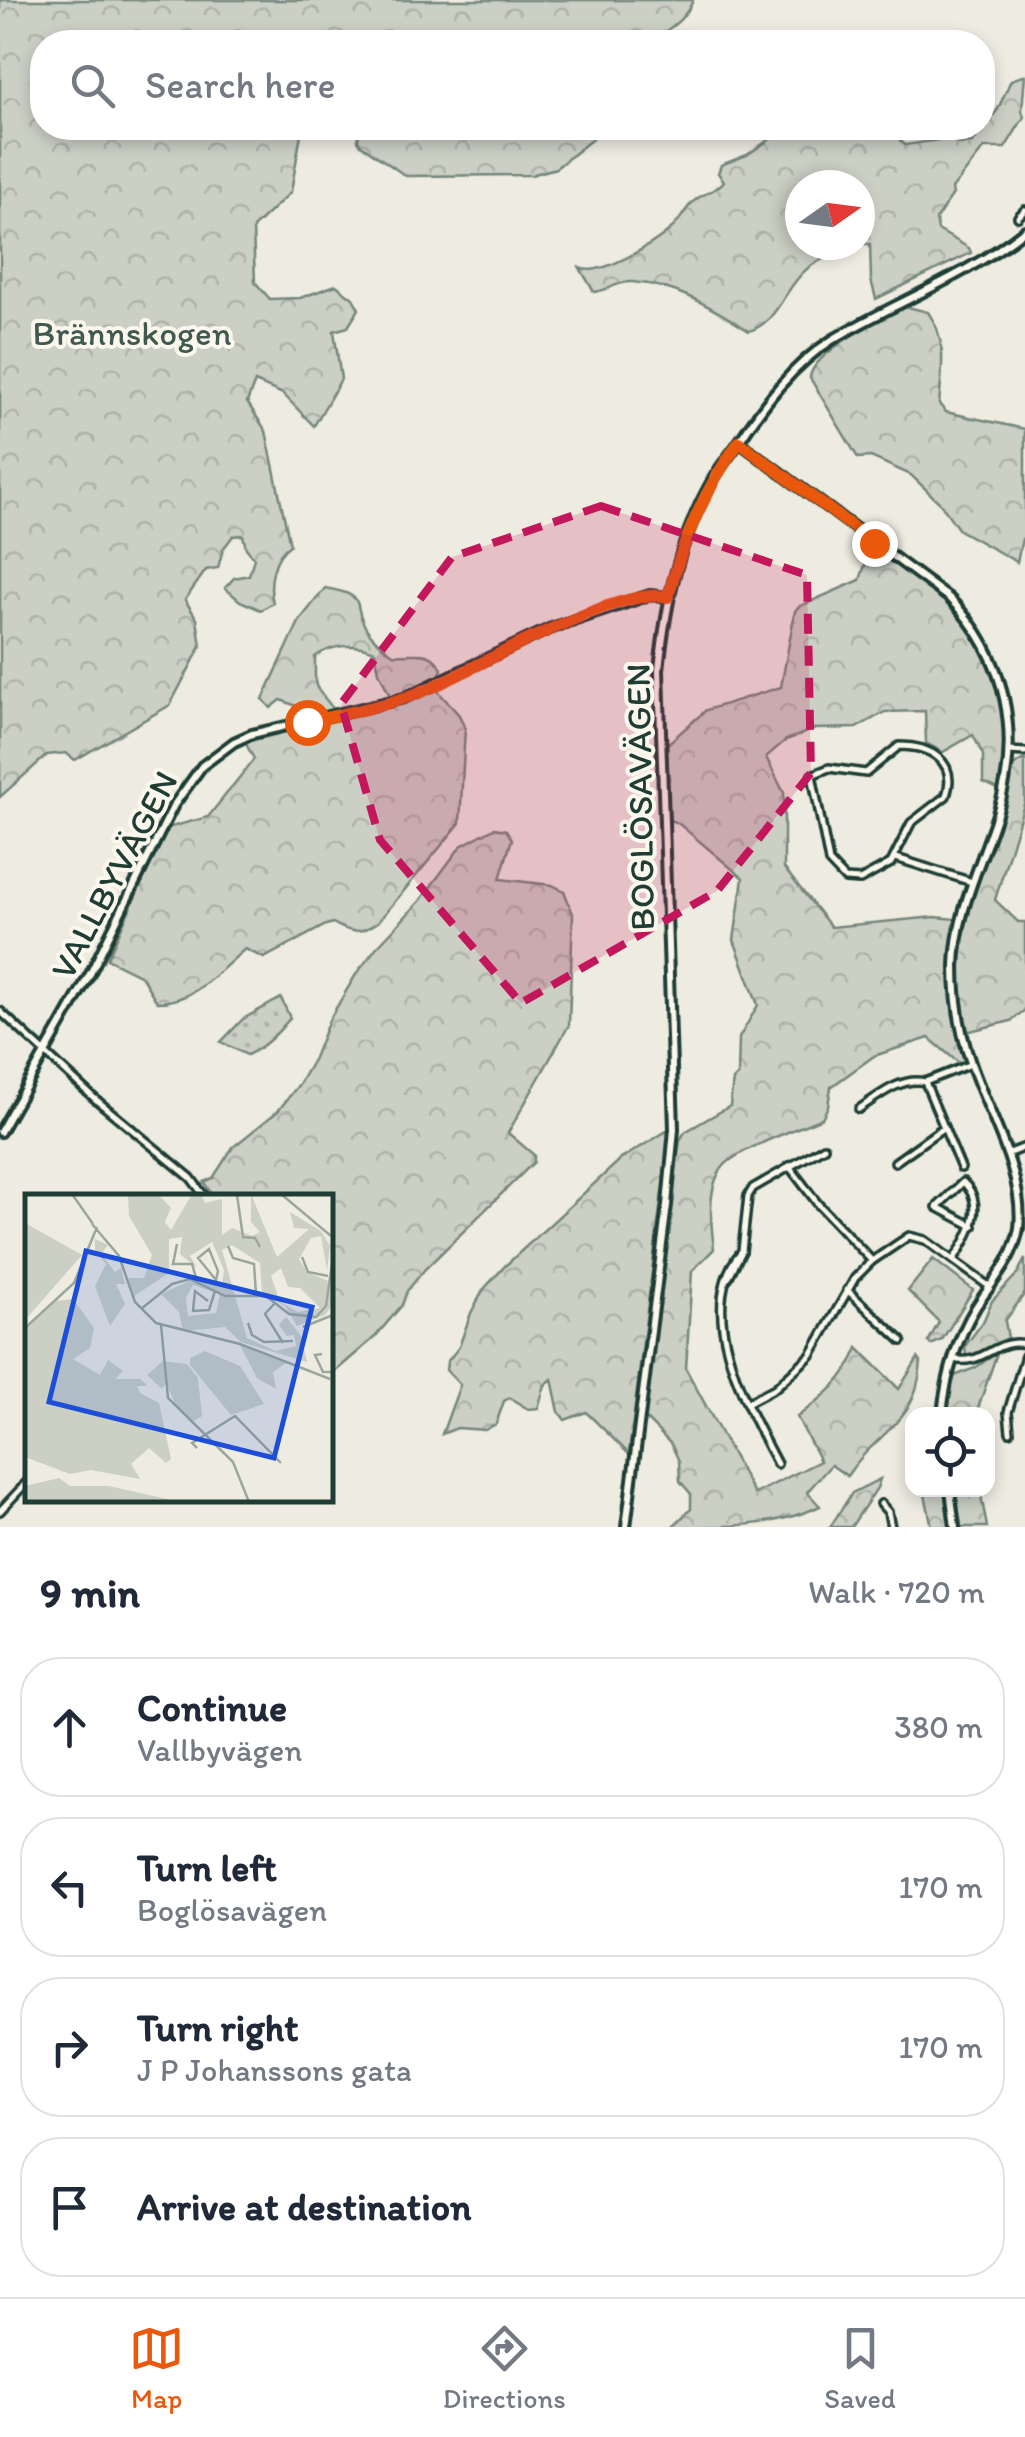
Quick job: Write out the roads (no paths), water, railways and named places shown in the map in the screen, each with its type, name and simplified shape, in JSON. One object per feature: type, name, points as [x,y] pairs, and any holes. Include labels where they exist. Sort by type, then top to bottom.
[{"type":"street","points":[[1018,217],[1025,210]]},
{"type":"street","name":"BOGLÖSAVÄGEN","points":[[626,1527],[674,1128],[659,670],[668,597],[690,526],[714,478],[776,390],[827,343],[995,252],[1025,230]]},
{"type":"street","points":[[739,442],[936,586],[964,613],[995,665],[1007,706],[1010,752],[1004,792],[961,918],[955,971],[961,1030],[1007,1154],[1019,1198],[1019,1232],[1006,1265],[962,1335],[943,1407]]},
{"type":"street","name":"VALLBYVÄGEN","points":[[0,1132],[90,974],[174,805],[189,780],[216,753],[252,734],[425,691],[549,630],[650,596],[668,597]]},
{"type":"street","points":[[896,858],[911,823],[946,796],[949,775],[940,756],[922,748],[899,746],[866,773],[829,768],[812,775],[821,832],[829,862],[838,876],[860,880],[896,858],[972,882]]},
{"type":"street","points":[[1010,752],[1025,752]]},
{"type":"street","points":[[0,1010],[94,1098],[198,1185],[203,1194]]},
{"type":"street","points":[[859,1109],[899,1085],[925,1082],[972,1064]]},
{"type":"street","points":[[925,1082],[961,1168]]},
{"type":"street","points":[[895,1162],[944,1127]]},
{"type":"street","points":[[777,1464],[731,1369],[724,1330],[726,1281],[742,1251],[748,1196],[760,1182],[824,1147]]},
{"type":"street","points":[[1007,1154],[1025,1147]]},
{"type":"street","points":[[790,1166],[818,1204],[872,1261]]},
{"type":"street","points":[[953,1260],[972,1226],[974,1205],[963,1182],[937,1208],[972,1226]]},
{"type":"street","points":[[747,1404],[775,1388],[811,1355],[848,1290],[872,1261],[909,1236],[925,1240],[990,1287]]},
{"type":"street","points":[[848,1290],[902,1341]]},
{"type":"street","points":[[953,1359],[972,1361],[1006,1342],[1025,1344]]},
{"type":"street","points":[[1010,1432],[1008,1412],[1025,1356]]},
{"type":"street","points":[[0,1511],[25,1484]]},
{"type":"street","points":[[951,1497],[955,1527]]},
{"type":"street","points":[[881,1504],[892,1527]]},
{"type":"park label","name":"Brännskogen","points":[[132,333]]}]
